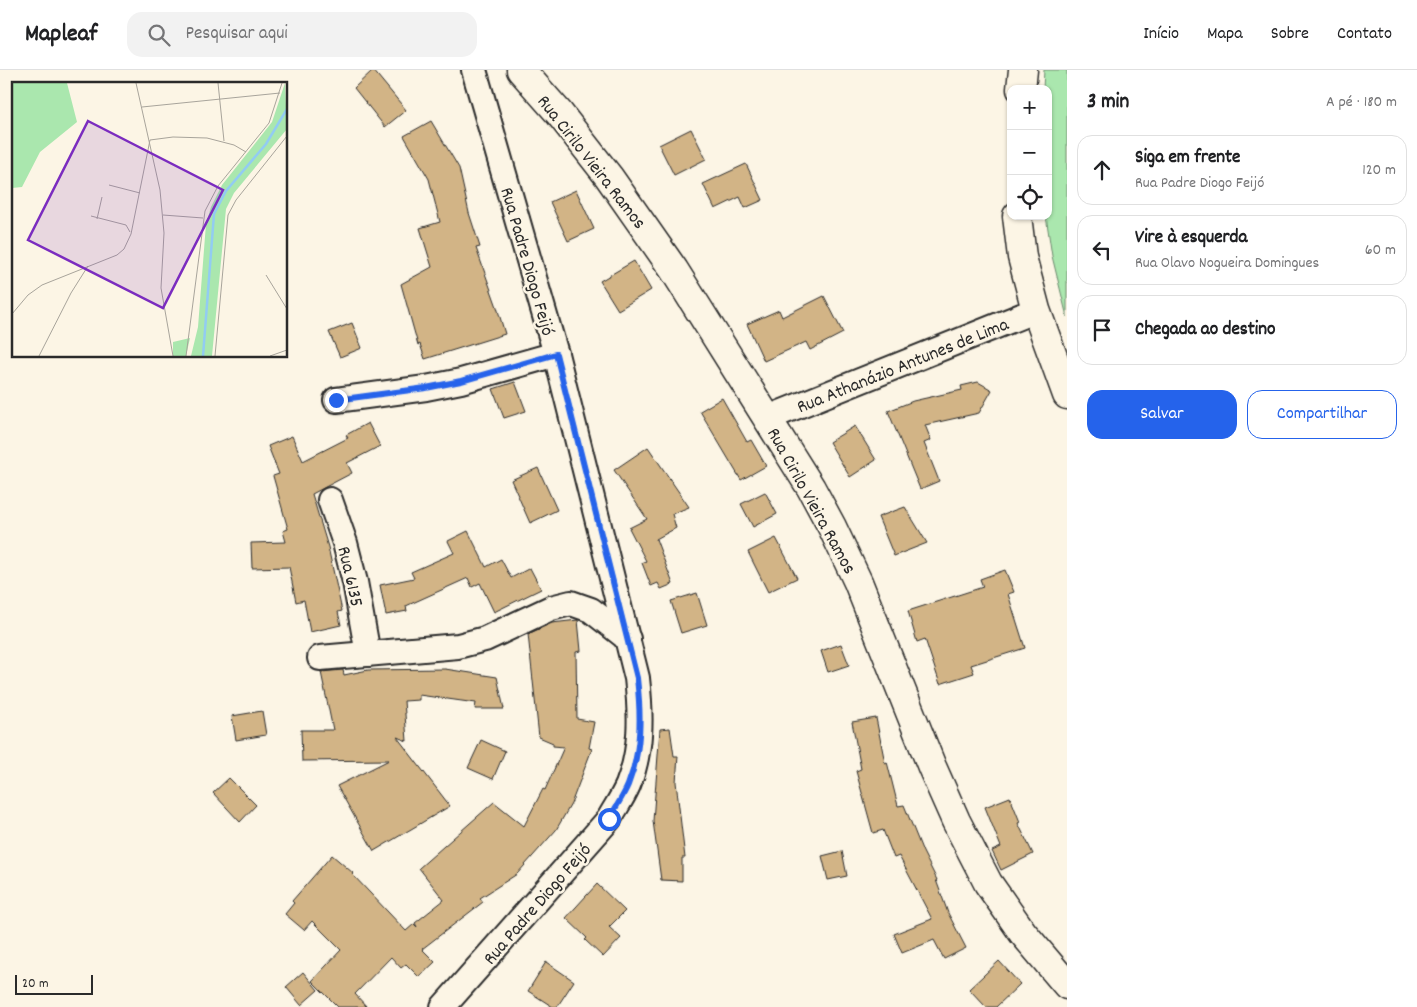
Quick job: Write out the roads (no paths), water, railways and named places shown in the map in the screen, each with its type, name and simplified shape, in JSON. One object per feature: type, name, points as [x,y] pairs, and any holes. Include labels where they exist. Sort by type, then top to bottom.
[{"type":"main road","name":"Rua Cirilo Vieira Ramos","points":[[521,70],[559,113],[620,192],[674,270],[811,488],[858,582],[932,767],[956,821],[984,875],[1024,933],[1067,985]]},
{"type":"main road","points":[[1021,85],[1023,70]]},
{"type":"main road","points":[[1017,220],[1022,258],[1036,310],[1067,394]]},
{"type":"street","name":"Rua Padre Diogo Feijó","points":[[443,1007],[609,819],[628,785],[637,754],[641,714],[637,678],[628,639],[556,354],[474,70]]},
{"type":"street","name":"Rua Athanázio Antunes de Lima","points":[[768,418],[1036,310]]},
{"type":"street","points":[[336,400],[426,388],[461,381],[556,354]]},
{"type":"street","name":"Rua 6135","points":[[330,500],[345,543],[368,654]]},
{"type":"street","points":[[320,658],[458,646],[485,639],[551,608],[572,604],[591,610],[628,639]]},
{"type":"street","points":[[464,1007],[468,980]]}]
